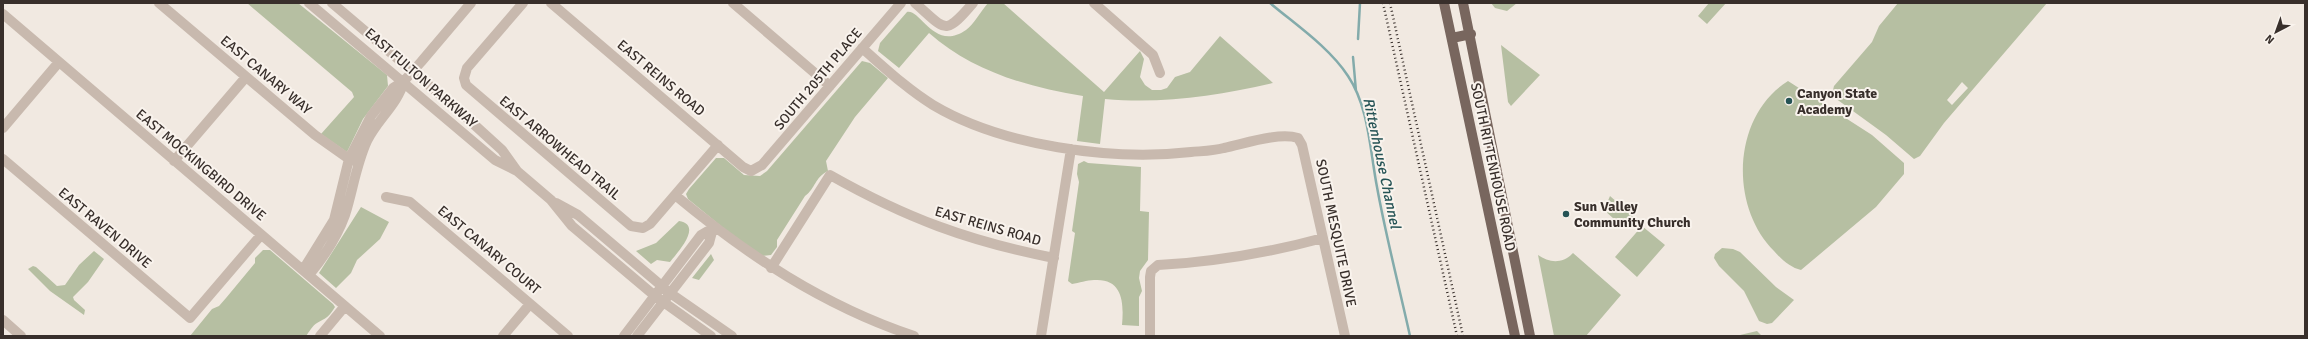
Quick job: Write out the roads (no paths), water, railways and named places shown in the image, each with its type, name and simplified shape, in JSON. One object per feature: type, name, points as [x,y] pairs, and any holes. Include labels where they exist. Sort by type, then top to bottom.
[{"type":"main road","name":"SOUTH RITTENHOUSE ROAD","points":[[1444,3],[1515,336]]},
{"type":"main road","name":"SOUTH RITTENHOUSE ROAD","points":[[1463,3],[1471,34],[1530,336]]},
{"type":"main road","points":[[1452,38],[1471,34]]},
{"type":"street","name":"EAST CANARY WAY","points":[[159,3],[315,136],[354,160]]},
{"type":"street","name":"EAST FULTON PARKWAY","points":[[309,3],[495,160],[517,171],[551,200],[572,226],[655,296],[711,336]]},
{"type":"street","name":"EAST FULTON PARKWAY","points":[[332,3],[502,150],[517,171]]},
{"type":"street","points":[[306,273],[330,247],[341,226],[354,160],[374,128],[400,94],[404,82],[412,71],[471,3]]},
{"type":"street","name":"EAST ARROWHEAD TRAIL","points":[[523,3],[467,68],[465,80],[469,88],[631,226],[643,228],[650,224],[674,195]]},
{"type":"street","name":"EAST REINS ROAD","points":[[551,3],[743,167],[754,170]]},
{"type":"street","points":[[733,3],[830,86]]},
{"type":"street","name":"SOUTH 205TH PLACE","points":[[754,170],[762,165],[901,3]]},
{"type":"street","points":[[915,3],[938,23],[947,26],[955,24],[973,3]]},
{"type":"street","points":[[1094,3],[1153,55],[1160,72]]},
{"type":"street","name":"EAST MOCKINGBIRD DRIVE","points":[[3,14],[380,336]]},
{"type":"street","points":[[862,48],[914,92],[954,116],[1025,140],[1071,149],[1041,336]]},
{"type":"street","points":[[3,128],[59,62]]},
{"type":"street","points":[[174,161],[246,77]]},
{"type":"street","name":"SOUTH MESQUITE DRIVE","points":[[1071,149],[1121,154],[1178,154],[1221,149],[1282,137],[1298,138],[1302,145],[1345,336]]},
{"type":"street","points":[[718,145],[674,195],[713,228],[772,268],[855,313],[914,336]]},
{"type":"street","name":"EAST RAVEN DRIVE","points":[[3,159],[190,318],[261,235]]},
{"type":"street","name":"EAST REINS ROAD","points":[[772,268],[830,175],[872,198],[922,221],[960,236],[1006,249],[1054,258]]},
{"type":"street","name":"EAST CANARY COURT","points":[[386,197],[410,202],[568,336]]},
{"type":"street","name":"EAST FULTON PARKWAY","points":[[551,200],[578,215],[670,293],[732,336]]},
{"type":"street","points":[[624,336],[701,235],[713,228]]},
{"type":"street","points":[[637,336],[709,243],[713,228]]},
{"type":"street","points":[[1150,336],[1151,271],[1158,265],[1237,258],[1281,250],[1323,238]]},
{"type":"street","points":[[503,336],[530,304]]},
{"type":"street","points":[[320,336],[345,306]]},
{"type":"street","points":[[3,320],[21,336]]},
{"type":"waterway","name":"Rittenhouse Channel","points":[[1270,3],[1322,46],[1340,65],[1355,88],[1365,115],[1388,243],[1410,336]]},
{"type":"waterway","points":[[1358,39],[1360,3]]},
{"type":"waterway","points":[[1353,57],[1356,91]]},
{"type":"railway","points":[[1383,3],[1457,336]]},
{"type":"railway","points":[[1390,3],[1463,336]]},
{"type":"place","name":"Canyon State Academy","points":[[1789,101]]},
{"type":"place","name":"Sun Valley Community Church","points":[[1566,214]]}]
